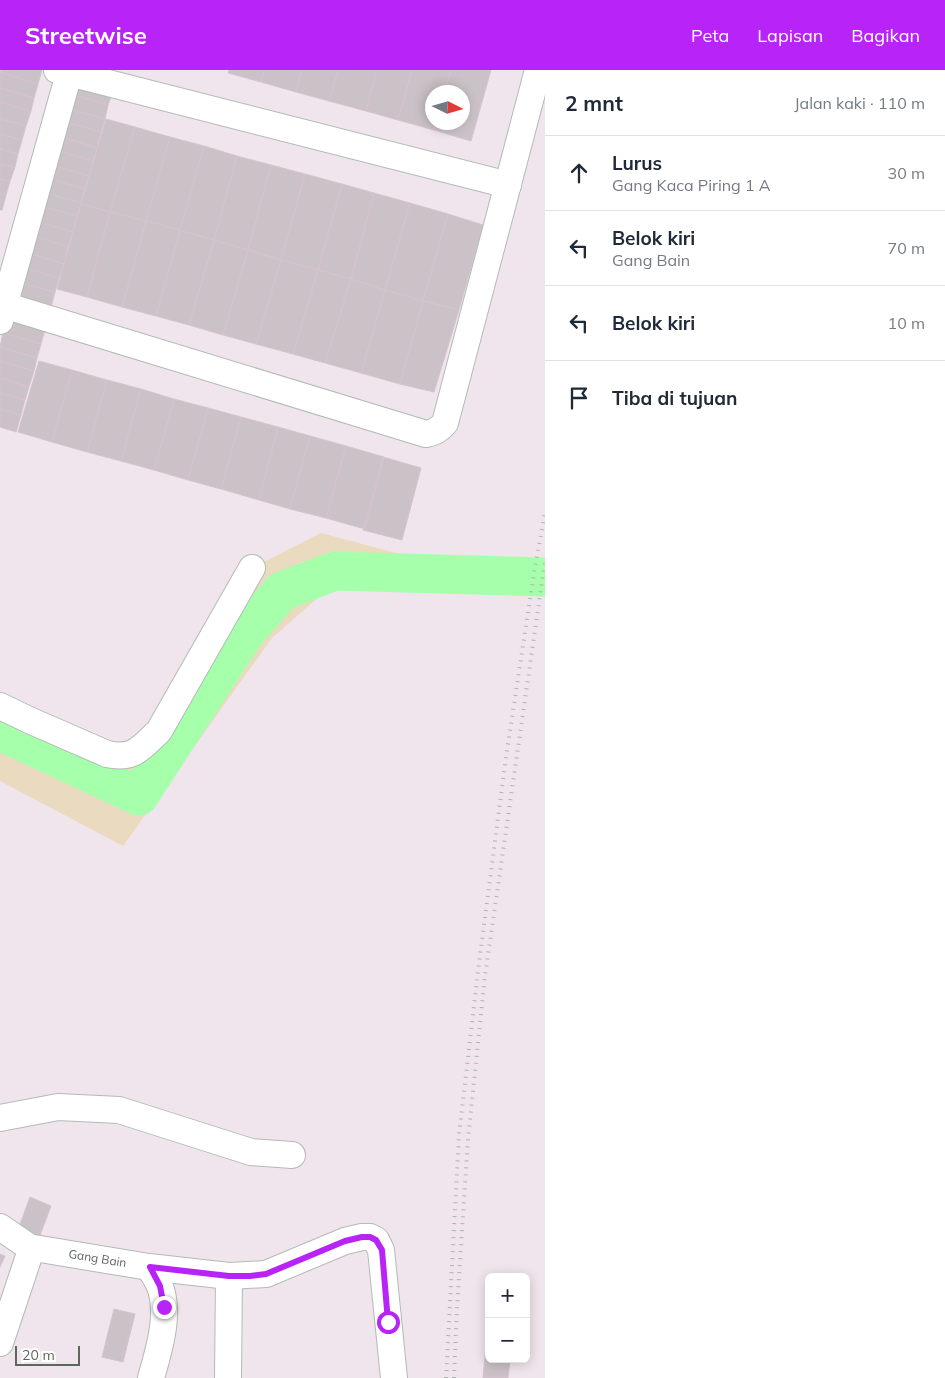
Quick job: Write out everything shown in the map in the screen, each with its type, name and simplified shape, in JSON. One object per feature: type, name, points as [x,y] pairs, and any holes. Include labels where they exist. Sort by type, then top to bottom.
[{"type":"street","points":[[508,185],[65,71],[2,310],[426,434],[434,432],[445,423],[508,185],[538,70]]},
{"type":"street","points":[[0,706],[107,754],[119,757],[131,755],[144,746],[159,730],[252,568]]},
{"type":"street","points":[[0,1118],[58,1107],[119,1110],[250,1152],[292,1155]]},
{"type":"street","points":[[0,1227],[32,1249],[0,1342]]},
{"type":"street","name":"Gang Bain","points":[[32,1249],[36,1247],[150,1267],[229,1276],[266,1274],[345,1241],[370,1237],[376,1240],[382,1250],[394,1378]]},
{"type":"street","points":[[150,1267],[160,1286],[164,1307],[162,1341],[151,1378]]},
{"type":"street","points":[[228,1378],[229,1276]]},
{"type":"shaded area","points":[[321,533],[415,558],[535,567],[530,595],[329,588],[272,638],[123,846],[0,781],[0,706],[131,755],[252,568]]},
{"type":"building","points":[[1,70],[42,70],[38,84],[0,72]]},
{"type":"building","points":[[229,70],[264,70],[261,82],[228,73]]},
{"type":"building","points":[[264,70],[302,70],[296,92],[261,82]]},
{"type":"building","points":[[302,70],[338,70],[329,101],[296,92]]},
{"type":"building","points":[[338,70],[377,70],[366,111],[329,101]]},
{"type":"building","points":[[377,70],[412,70],[398,120],[366,111]]},
{"type":"building","points":[[412,70],[451,70],[446,85],[425,85],[425,128],[398,120]]},
{"type":"building","points":[[451,70],[491,70],[471,141],[434,130],[470,130],[470,85],[446,85]]},
{"type":"building","points":[[0,72],[38,84],[34,98],[0,88]]},
{"type":"building","points":[[75,80],[113,91],[108,105],[71,94]]},
{"type":"building","points":[[0,88],[34,98],[31,111],[0,102]]},
{"type":"building","points":[[71,94],[108,105],[105,119],[67,108]]},
{"type":"building","points":[[0,102],[31,111],[26,126],[0,119]]},
{"type":"building","points":[[67,108],[105,119],[101,132],[63,121]]},
{"type":"building","points":[[0,119],[26,126],[22,140],[0,134]]},
{"type":"building","points":[[106,119],[135,127],[110,212],[81,204]]},
{"type":"building","points":[[63,121],[101,132],[97,148],[59,136]]},
{"type":"building","points":[[135,127],[170,137],[146,221],[110,212]]},
{"type":"building","points":[[0,134],[22,140],[18,154],[0,149]]},
{"type":"building","points":[[59,136],[97,148],[93,161],[55,150]]},
{"type":"building","points":[[170,137],[204,146],[180,230],[146,221]]},
{"type":"building","points":[[204,146],[237,156],[214,240],[180,230]]},
{"type":"building","points":[[0,149],[18,154],[15,167],[0,164]]},
{"type":"building","points":[[55,150],[93,161],[89,176],[50,165]]},
{"type":"building","points":[[237,156],[271,165],[248,250],[214,240]]},
{"type":"building","points":[[0,164],[15,167],[10,181],[0,179]]},
{"type":"building","points":[[50,165],[89,176],[85,189],[47,178]]},
{"type":"building","points":[[271,165],[305,174],[281,260],[248,250]]},
{"type":"building","points":[[305,174],[342,184],[318,270],[281,260]]},
{"type":"building","points":[[47,178],[85,189],[81,203],[42,192]]},
{"type":"building","points":[[0,179],[10,181],[6,195],[0,193]]},
{"type":"building","points":[[342,184],[374,193],[351,279],[318,270]]},
{"type":"building","points":[[42,192],[81,203],[77,216],[38,205]]},
{"type":"building","points":[[0,193],[6,195],[2,210],[0,210]]},
{"type":"building","points":[[374,193],[410,203],[385,290],[351,279]]},
{"type":"building","points":[[410,203],[448,214],[423,301],[385,290]]},
{"type":"building","points":[[81,204],[110,212],[87,297],[57,289]]},
{"type":"building","points":[[38,205],[77,216],[73,232],[34,221]]},
{"type":"building","points":[[110,212],[146,221],[122,307],[87,297]]},
{"type":"building","points":[[448,214],[483,225],[459,310],[423,301]]},
{"type":"building","points":[[34,221],[73,232],[68,247],[30,235]]},
{"type":"building","points":[[146,221],[180,230],[156,316],[122,307]]},
{"type":"building","points":[[180,230],[214,240],[189,325],[156,316]]},
{"type":"building","points":[[30,235],[68,247],[64,264],[25,252]]},
{"type":"building","points":[[214,240],[248,250],[223,335],[189,325]]},
{"type":"building","points":[[248,250],[281,260],[256,344],[223,335]]},
{"type":"building","points":[[25,252],[64,264],[59,278],[21,267]]},
{"type":"building","points":[[281,260],[318,270],[293,354],[256,344]]},
{"type":"building","points":[[21,267],[59,278],[55,292],[17,282]]},
{"type":"building","points":[[318,270],[351,279],[325,363],[293,354]]},
{"type":"building","points":[[351,279],[385,290],[361,373],[325,363]]},
{"type":"building","points":[[17,282],[55,292],[51,307],[12,296]]},
{"type":"building","points":[[385,290],[423,301],[400,384],[361,373]]},
{"type":"building","points":[[423,301],[459,310],[434,392],[400,384]]},
{"type":"building","points":[[7,319],[45,330],[41,344],[3,333]]},
{"type":"building","points":[[3,333],[41,344],[37,358],[0,347]]},
{"type":"building","points":[[0,347],[37,358],[34,371],[0,361]]},
{"type":"building","points":[[0,361],[34,371],[29,387],[0,378]]},
{"type":"building","points":[[39,361],[72,370],[52,442],[18,432]]},
{"type":"building","points":[[72,370],[107,380],[87,452],[52,442]]},
{"type":"building","points":[[0,378],[29,387],[25,400],[0,393]]},
{"type":"building","points":[[107,380],[141,389],[121,461],[87,452]]},
{"type":"building","points":[[141,389],[174,399],[154,470],[121,461]]},
{"type":"building","points":[[0,393],[25,400],[21,415],[0,409]]},
{"type":"building","points":[[174,399],[208,408],[188,480],[154,470]]},
{"type":"building","points":[[208,408],[241,417],[221,489],[188,480]]},
{"type":"building","points":[[0,409],[21,415],[16,432],[0,427]]},
{"type":"building","points":[[241,417],[278,427],[259,500],[221,489]]},
{"type":"building","points":[[278,427],[310,436],[290,509],[259,500]]},
{"type":"building","points":[[310,436],[346,446],[326,518],[290,509]]},
{"type":"building","points":[[346,446],[384,457],[365,529],[326,518]]},
{"type":"building","points":[[383,457],[421,468],[402,540],[363,530]]},
{"type":"building","points":[[30,1197],[51,1206],[37,1243],[16,1235]]},
{"type":"building","points":[[0,1254],[5,1256],[0,1267]]},
{"type":"building","points":[[114,1309],[135,1314],[123,1362],[102,1357]]},
{"type":"building","points":[[485,1355],[485,1363],[510,1363],[508,1378],[483,1378]]},
{"type":"waterway","points":[[0,731],[139,796],[245,633],[282,591],[335,571],[545,577]]},
{"type":"railway","points":[[446,1378],[459,1135],[506,757],[545,513]]},
{"type":"railway","points":[[454,1378],[468,1139],[485,976],[545,561]]},
{"type":"route","points":[[164,1307],[160,1286],[150,1267],[229,1276],[266,1274],[345,1241],[370,1237],[376,1240],[382,1250],[388,1322]]}]
